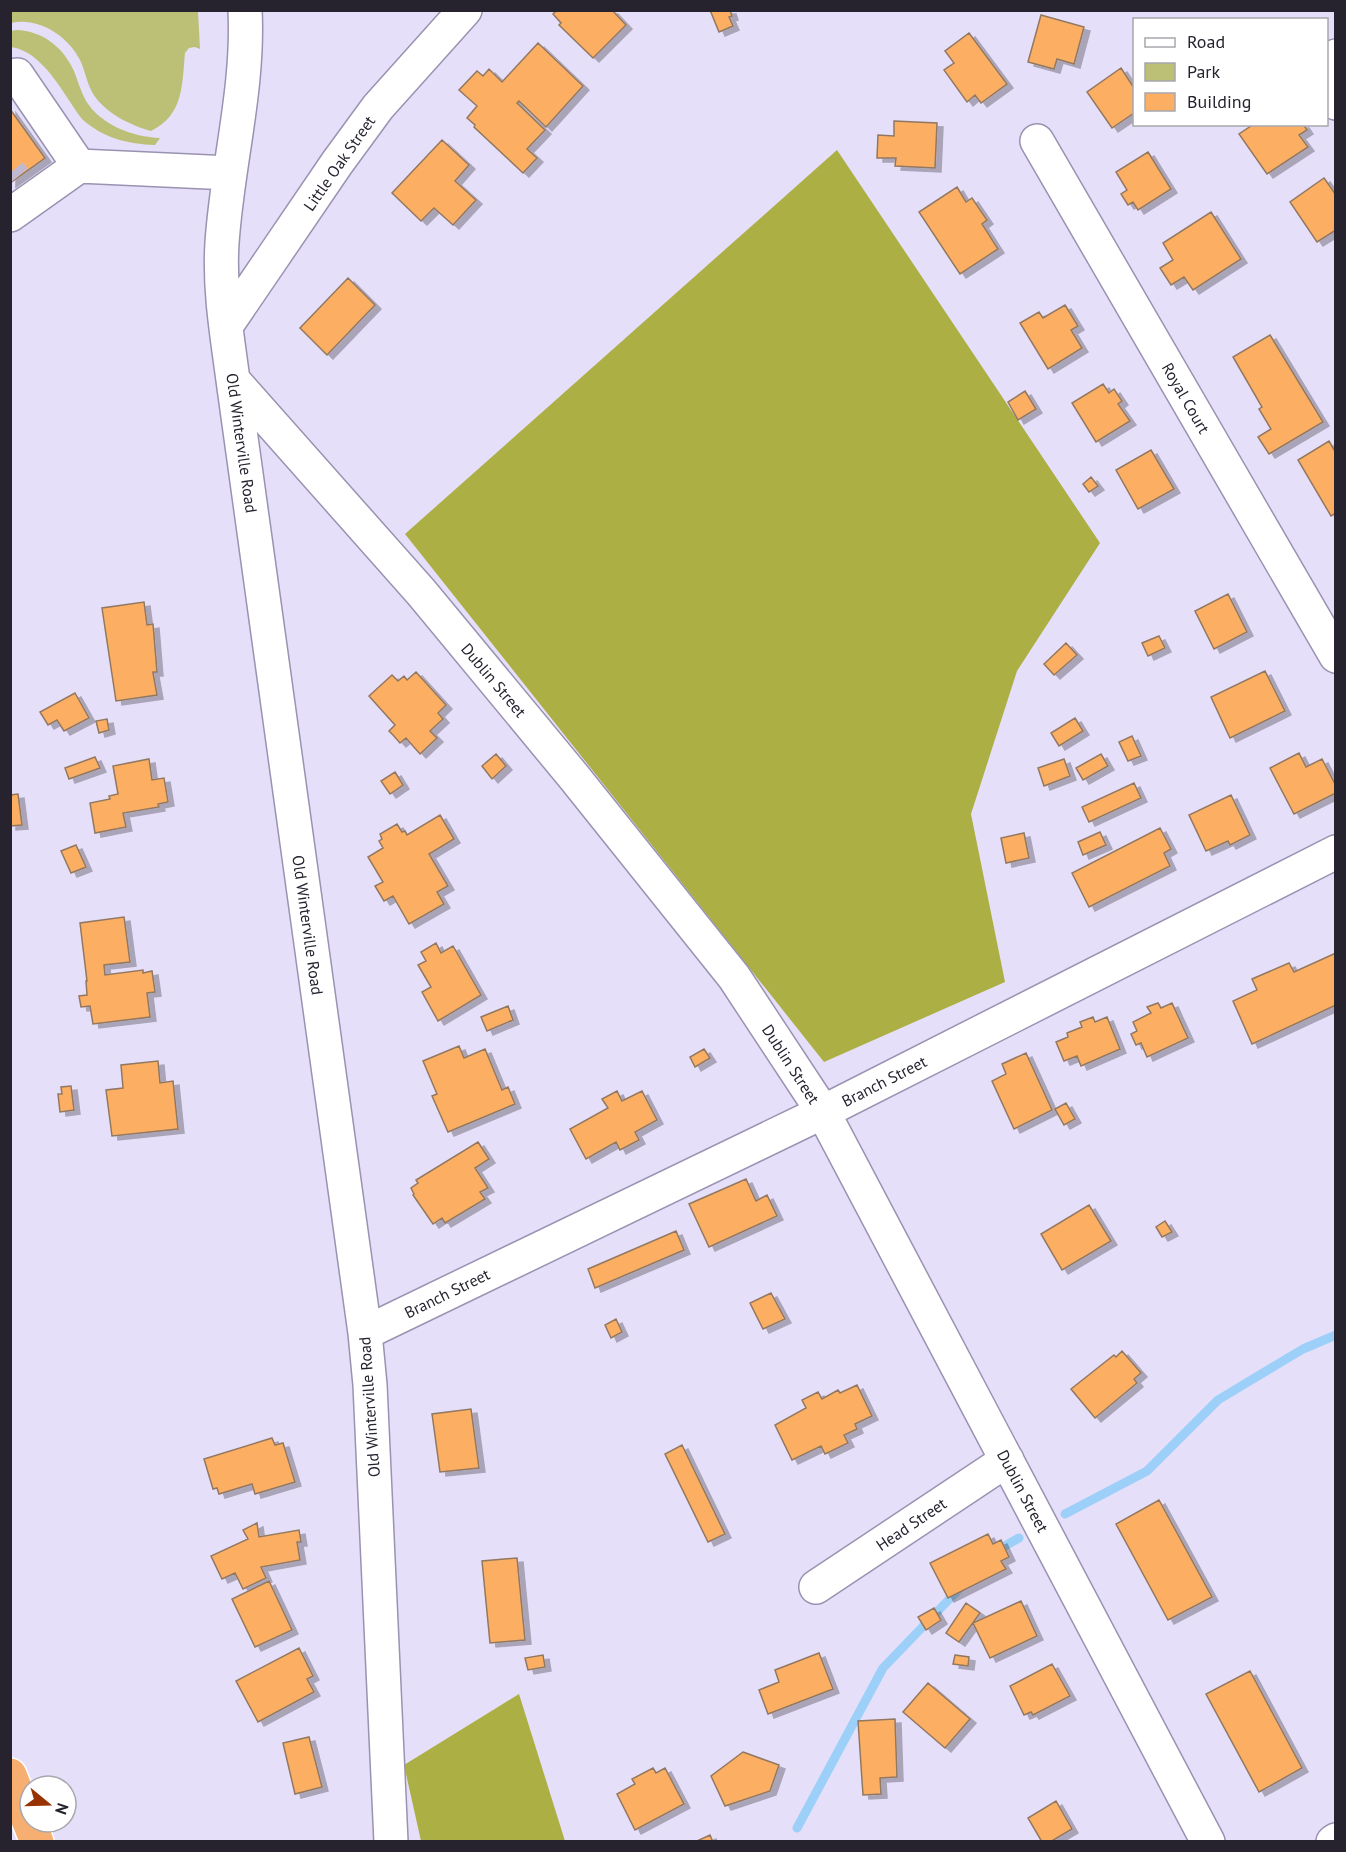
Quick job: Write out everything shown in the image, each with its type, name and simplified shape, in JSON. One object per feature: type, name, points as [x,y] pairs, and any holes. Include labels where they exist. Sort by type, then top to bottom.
[{"type":"highway","points":[[10,1775],[37,1842]]},
{"type":"street","name":"Old Winterville Road","points":[[245,10],[244,73],[222,253],[226,326],[365,1333],[370,1385],[391,1842]]},
{"type":"street","name":"Little Oak Street","points":[[226,326],[378,107],[465,10]]},
{"type":"street","points":[[1328,84],[1335,56]]},
{"type":"street","points":[[10,76],[17,75],[78,166]]},
{"type":"street","name":"Royal Court","points":[[1037,141],[1335,656]]},
{"type":"street","points":[[18,198],[78,166],[230,173]]},
{"type":"street","name":"Dublin Street","points":[[233,380],[421,591],[689,918],[734,977],[823,1112],[1208,1842]]},
{"type":"street","name":"Branch Street","points":[[365,1333],[823,1112],[1335,852]]},
{"type":"street","name":"Head Street","points":[[816,1587],[1007,1460]]},
{"type":"green space","points":[[10,11],[198,11],[200,49],[189,48],[185,53],[179,98],[170,116],[151,131],[121,119],[101,104],[91,89],[80,60],[60,36],[41,25],[11,23]]},
{"type":"green space","points":[[11,31],[35,33],[58,48],[74,71],[86,101],[100,117],[129,132],[160,138],[155,145],[116,139],[90,126],[82,119],[43,65],[23,51],[11,47]]},
{"type":"shaded area","points":[[837,150],[1100,543],[1017,671],[971,814],[1005,982],[824,1062],[405,534]]},
{"type":"shaded area","points":[[519,1694],[565,1841],[421,1841],[404,1765]]},
{"type":"building","points":[[557,10],[612,10],[626,25],[593,58],[559,25],[561,23],[553,14]]},
{"type":"building","points":[[710,10],[730,10],[732,16],[729,17],[733,26],[719,32]]},
{"type":"building","points":[[1041,15],[1084,27],[1074,64],[1057,59],[1054,69],[1028,62]]},
{"type":"building","points":[[969,33],[1007,84],[981,103],[975,95],[967,102],[944,70],[954,63],[945,51]]},
{"type":"building","points":[[538,43],[583,86],[546,127],[519,101],[517,103],[545,130],[527,149],[537,158],[523,173],[467,118],[477,106],[459,90],[477,71],[483,76],[489,69],[502,82]]},
{"type":"building","points":[[1121,68],[1133,86],[1133,114],[1112,128],[1087,92]]},
{"type":"building","points":[[10,109],[45,158],[10,183]]},
{"type":"building","points":[[894,121],[937,123],[935,168],[895,166],[896,158],[877,158],[878,135],[894,136]]},
{"type":"building","points":[[1251,126],[1304,126],[1307,130],[1299,135],[1308,147],[1267,174],[1239,134]]},
{"type":"building","points":[[442,140],[469,165],[455,181],[476,200],[453,225],[434,208],[421,221],[392,193]]},
{"type":"building","points":[[1148,152],[1171,189],[1138,210],[1133,202],[1128,205],[1121,194],[1127,190],[1116,172]]},
{"type":"building","points":[[1324,178],[1336,195],[1336,230],[1317,242],[1290,202]]},
{"type":"building","points":[[957,187],[966,202],[972,198],[987,220],[982,224],[998,249],[960,274],[919,212]]},
{"type":"building","points":[[1211,212],[1241,259],[1193,290],[1184,277],[1171,285],[1160,268],[1173,260],[1163,243]]},
{"type":"building","points":[[348,278],[375,305],[327,355],[300,328]]},
{"type":"building","points":[[1065,305],[1078,326],[1071,330],[1082,348],[1048,369],[1020,323],[1039,312],[1043,318]]},
{"type":"building","points":[[1270,335],[1323,422],[1269,454],[1258,437],[1271,429],[1259,409],[1262,407],[1233,357]]},
{"type":"building","points":[[1103,384],[1109,393],[1114,389],[1122,401],[1118,404],[1130,421],[1096,442],[1072,403]]},
{"type":"building","points":[[1025,391],[1036,409],[1018,420],[1008,402]]},
{"type":"building","points":[[1329,441],[1336,453],[1336,513],[1331,516],[1298,460]]},
{"type":"building","points":[[1151,450],[1174,489],[1138,509],[1116,470]]},
{"type":"building","points":[[1091,477],[1098,486],[1089,492],[1083,484]]},
{"type":"building","points":[[1228,594],[1247,632],[1214,649],[1195,611]]},
{"type":"building","points":[[144,602],[147,625],[153,624],[157,672],[153,673],[157,695],[116,701],[102,608]]},
{"type":"building","points":[[1159,636],[1165,648],[1148,656],[1142,643]]},
{"type":"building","points":[[1066,643],[1077,655],[1054,675],[1044,664]]},
{"type":"building","points":[[1265,671],[1285,711],[1230,738],[1211,697]]},
{"type":"building","points":[[416,672],[446,705],[438,713],[443,719],[430,731],[437,738],[420,754],[406,738],[400,743],[389,731],[395,725],[369,696],[392,675],[398,681],[404,676],[407,680]]},
{"type":"building","points":[[75,693],[89,718],[64,731],[57,720],[48,725],[40,712]]},
{"type":"building","points":[[1075,718],[1083,731],[1059,746],[1051,733]]},
{"type":"building","points":[[107,719],[109,730],[99,733],[96,721]]},
{"type":"building","points":[[1132,736],[1141,756],[1128,761],[1119,742]]},
{"type":"building","points":[[1299,753],[1306,767],[1322,759],[1336,786],[1336,793],[1294,814],[1270,768]]},
{"type":"building","points":[[496,754],[506,766],[492,779],[482,766]]},
{"type":"building","points":[[1101,754],[1108,766],[1083,780],[1076,768]]},
{"type":"building","points":[[95,757],[100,768],[69,779],[65,768]]},
{"type":"building","points":[[149,759],[152,780],[164,778],[168,802],[158,804],[159,807],[123,813],[126,827],[95,833],[90,803],[110,799],[109,796],[118,794],[113,766]]},
{"type":"building","points":[[1064,759],[1070,776],[1044,786],[1038,768]]},
{"type":"building","points":[[395,772],[403,785],[390,794],[381,781]]},
{"type":"building","points":[[1134,783],[1141,798],[1089,822],[1082,807]]},
{"type":"building","points":[[18,794],[22,825],[10,826],[10,795]]},
{"type":"building","points":[[1231,795],[1250,835],[1230,845],[1228,841],[1206,851],[1189,815]]},
{"type":"building","points":[[440,815],[454,839],[429,854],[448,886],[437,892],[444,904],[409,924],[393,896],[384,901],[375,886],[383,882],[368,857],[383,848],[379,841],[382,839],[380,834],[397,824],[407,835]]},
{"type":"building","points":[[1160,828],[1171,849],[1164,853],[1170,866],[1089,907],[1072,873]]},
{"type":"building","points":[[1100,832],[1106,845],[1083,855],[1078,842]]},
{"type":"building","points":[[1024,833],[1029,858],[1006,863],[1001,838]]},
{"type":"building","points":[[76,845],[86,867],[71,873],[61,851]]},
{"type":"building","points":[[124,917],[130,962],[104,965],[105,975],[152,971],[155,992],[147,993],[150,1017],[93,1024],[90,1006],[81,1007],[79,996],[87,995],[80,923]]},
{"type":"building","points":[[436,943],[441,953],[453,946],[481,995],[438,1021],[422,992],[431,987],[418,965],[426,961],[421,952]]},
{"type":"building","points":[[1336,953],[1336,1005],[1252,1044],[1233,1001],[1257,990],[1252,979],[1289,963],[1294,972]]},
{"type":"building","points":[[1158,1003],[1161,1008],[1172,1003],[1188,1038],[1147,1057],[1141,1043],[1136,1045],[1131,1034],[1137,1031],[1133,1022],[1151,1013],[1147,1007]]},
{"type":"building","points":[[508,1006],[513,1020],[487,1031],[481,1017]]},
{"type":"building","points":[[1093,1017],[1095,1022],[1107,1017],[1120,1049],[1081,1066],[1077,1056],[1064,1061],[1056,1042],[1068,1037],[1067,1033],[1082,1027],[1080,1022]]},
{"type":"building","points":[[459,1046],[464,1058],[485,1049],[502,1090],[508,1087],[515,1104],[448,1132],[432,1096],[437,1094],[423,1061]]},
{"type":"building","points":[[704,1049],[710,1058],[695,1067],[690,1057]]},
{"type":"building","points":[[1026,1053],[1052,1110],[1014,1129],[992,1081],[1006,1074],[1002,1064]]},
{"type":"building","points":[[158,1061],[160,1083],[173,1081],[178,1129],[112,1136],[106,1090],[123,1088],[121,1065]]},
{"type":"building","points":[[71,1086],[74,1110],[60,1112],[58,1094],[62,1094],[61,1087]]},
{"type":"building","points":[[617,1091],[622,1101],[642,1091],[657,1120],[635,1132],[639,1140],[620,1150],[616,1142],[586,1159],[570,1129],[608,1108],[602,1099]]},
{"type":"building","points":[[1066,1103],[1075,1119],[1064,1125],[1055,1109]]},
{"type":"building","points":[[478,1142],[489,1159],[475,1168],[488,1188],[480,1192],[485,1199],[445,1223],[442,1218],[433,1224],[413,1195],[411,1188],[418,1183],[416,1180]]},
{"type":"building","points":[[746,1179],[756,1201],[767,1195],[777,1216],[709,1247],[689,1204]]},
{"type":"building","points":[[1089,1205],[1111,1241],[1062,1270],[1041,1234]]},
{"type":"building","points":[[1165,1221],[1172,1232],[1162,1237],[1156,1227]]},
{"type":"building","points":[[676,1231],[684,1250],[595,1288],[588,1269]]},
{"type":"building","points":[[771,1293],[785,1319],[763,1329],[750,1303]]},
{"type":"building","points":[[616,1319],[622,1332],[611,1338],[605,1325]]},
{"type":"building","points":[[1122,1351],[1141,1373],[1134,1379],[1137,1383],[1095,1418],[1071,1389]]},
{"type":"building","points":[[857,1385],[872,1416],[855,1424],[857,1429],[844,1435],[848,1443],[825,1454],[821,1446],[792,1460],[775,1425],[806,1408],[802,1400],[818,1392],[822,1399],[838,1390],[840,1393]]},
{"type":"building","points":[[471,1409],[479,1468],[440,1472],[432,1414]]},
{"type":"building","points":[[272,1438],[275,1445],[283,1443],[295,1482],[255,1494],[252,1484],[219,1494],[217,1488],[213,1489],[204,1459]]},
{"type":"building","points":[[682,1445],[725,1534],[708,1542],[665,1454]]},
{"type":"building","points":[[1159,1500],[1212,1597],[1168,1620],[1116,1524]]},
{"type":"building","points":[[257,1523],[259,1537],[299,1530],[301,1542],[297,1542],[300,1560],[261,1567],[266,1578],[243,1589],[235,1573],[222,1579],[211,1556],[248,1539],[243,1530]]},
{"type":"building","points":[[988,1534],[993,1544],[1001,1540],[1009,1557],[1001,1561],[1006,1569],[948,1598],[930,1563]]},
{"type":"building","points":[[517,1558],[525,1640],[490,1643],[482,1561]]},
{"type":"building","points":[[269,1581],[292,1630],[255,1647],[232,1599]]},
{"type":"building","points":[[1021,1601],[1037,1636],[990,1658],[973,1623]]},
{"type":"building","points":[[966,1603],[980,1613],[959,1642],[946,1633]]},
{"type":"building","points":[[934,1608],[941,1620],[926,1630],[918,1617]]},
{"type":"building","points":[[299,1648],[313,1676],[307,1679],[314,1692],[258,1722],[236,1681]]},
{"type":"building","points":[[819,1653],[833,1689],[768,1714],[759,1690],[779,1682],[775,1670]]},
{"type":"building","points":[[543,1655],[545,1667],[528,1670],[525,1658]]},
{"type":"building","points":[[955,1655],[969,1657],[968,1666],[953,1664]]},
{"type":"building","points":[[1052,1664],[1070,1696],[1033,1715],[1031,1712],[1024,1715],[1010,1686]]},
{"type":"building","points":[[1250,1671],[1302,1768],[1259,1792],[1206,1694]]},
{"type":"building","points":[[928,1683],[970,1719],[945,1748],[903,1712]]},
{"type":"building","points":[[895,1719],[897,1777],[880,1778],[881,1794],[863,1795],[858,1721]]},
{"type":"building","points":[[309,1737],[322,1787],[295,1794],[283,1743]]},
{"type":"building","points":[[743,1752],[779,1765],[770,1791],[725,1806],[711,1776]]},
{"type":"building","points":[[653,1768],[656,1773],[665,1768],[684,1804],[635,1830],[617,1794],[635,1784],[632,1779]]},
{"type":"building","points":[[1056,1801],[1072,1829],[1050,1842],[1042,1842],[1028,1818]]},
{"type":"building","points":[[710,1835],[713,1842],[697,1842],[697,1841]]},
{"type":"waterway","points":[[1065,1514],[1147,1471],[1218,1400],[1303,1349],[1336,1335]]},
{"type":"waterway","points":[[996,1551],[1019,1538]]},
{"type":"waterway","points":[[797,1828],[883,1668],[961,1587]]},
{"type":"tunnel","points":[[10,173],[15,179]]}]
